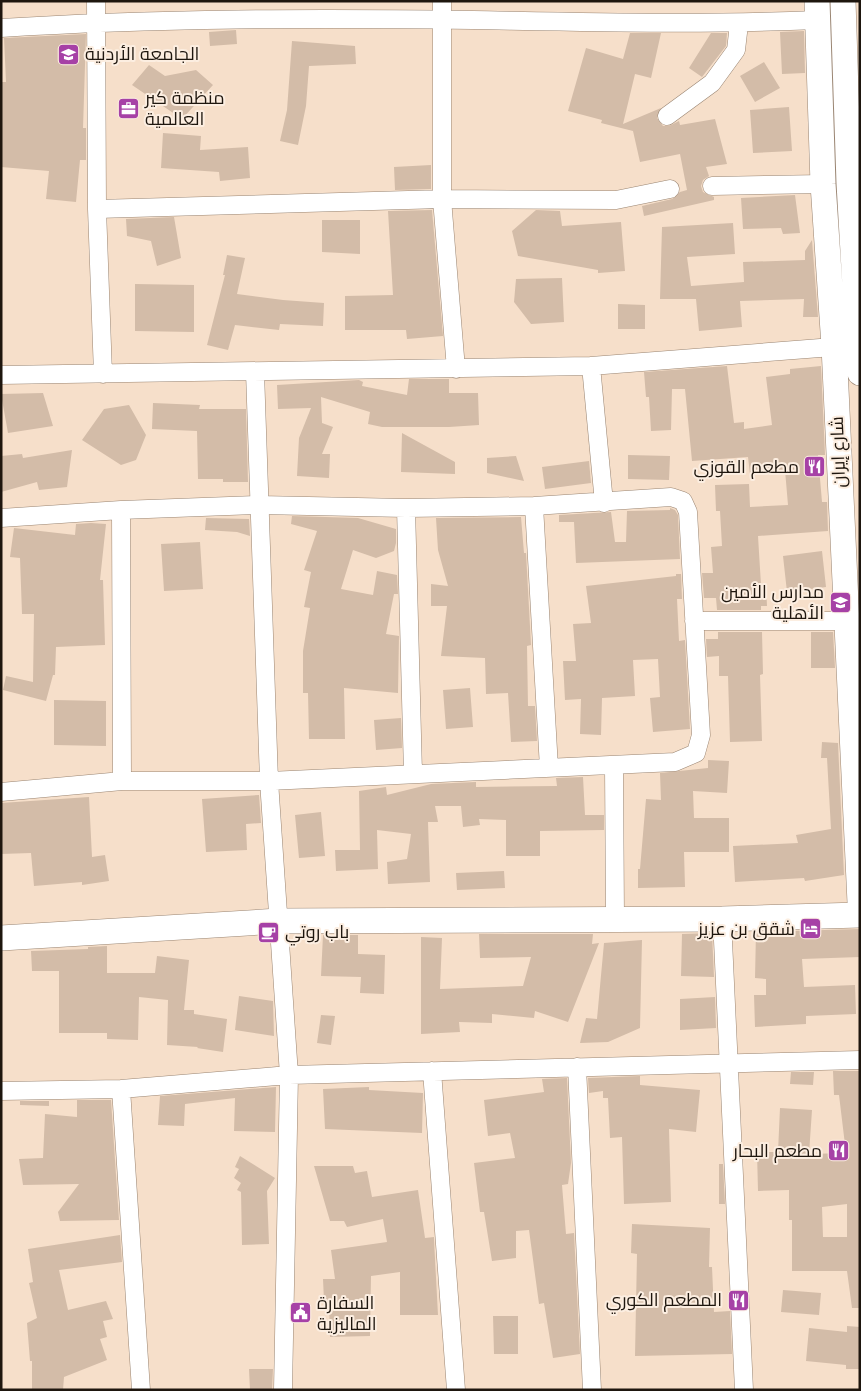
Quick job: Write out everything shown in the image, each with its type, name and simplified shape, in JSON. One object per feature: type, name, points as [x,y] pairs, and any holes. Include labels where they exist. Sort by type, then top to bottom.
[{"type":"street","points":[[96,1],[94,22],[97,209],[103,374]]},
{"type":"street","points":[[442,1],[442,199],[456,369]]},
{"type":"street","points":[[843,1],[854,183],[860,373]]},
{"type":"street","points":[[1,28],[94,22],[442,20],[739,24],[817,10]]},
{"type":"street","name":"شارع إيران","points":[[817,10],[823,184],[853,626],[860,903]]},
{"type":"street","points":[[667,116],[712,83],[736,50],[739,24]]},
{"type":"street","points":[[712,186],[823,184]]},
{"type":"street","points":[[97,209],[442,199],[616,200],[670,189]]},
{"type":"street","points":[[1,375],[591,366],[834,346],[859,346]]},
{"type":"street","points":[[591,366],[604,503]]},
{"type":"street","points":[[255,372],[258,505],[269,780],[289,1075],[282,1390]]},
{"type":"street","points":[[1,518],[121,510],[258,505],[406,508],[534,506],[604,503],[671,497],[682,501],[688,512],[701,735],[696,753],[675,762],[269,780],[122,781],[1,792]]},
{"type":"street","points":[[534,506],[549,768]]},
{"type":"street","points":[[406,508],[412,773]]},
{"type":"street","points":[[121,510],[122,781]]},
{"type":"street","points":[[694,621],[853,626]]},
{"type":"street","points":[[614,765],[616,919]]},
{"type":"street","points":[[1,938],[279,921],[722,919],[860,916]]},
{"type":"street","points":[[722,919],[744,1390]]},
{"type":"street","points":[[1,1091],[121,1089],[289,1075],[860,1060]]},
{"type":"street","points":[[577,1067],[592,1390]]},
{"type":"street","points":[[432,1071],[456,1390]]},
{"type":"street","points":[[121,1089],[141,1390]]},
{"type":"building","points":[[236,30],[237,44],[210,46],[209,32]]},
{"type":"building","points":[[804,31],[805,73],[782,74],[780,32]]},
{"type":"building","points":[[630,33],[661,33],[651,78],[635,74],[623,124],[661,108],[657,118],[663,126],[669,126],[679,121],[680,125],[715,119],[727,164],[706,167],[709,176],[703,180],[701,186],[703,192],[714,197],[714,200],[644,216],[642,206],[672,199],[680,192],[687,190],[680,154],[640,162],[633,131],[601,123],[602,120],[568,111],[586,48],[623,59]]},
{"type":"building","points":[[711,33],[727,33],[726,46],[702,77],[689,68]]},
{"type":"building","points":[[86,34],[83,128],[86,128],[86,160],[80,160],[76,202],[46,199],[49,171],[1,167],[1,82],[6,82],[4,38]]},
{"type":"building","points":[[292,41],[355,46],[356,64],[309,66],[306,106],[298,145],[280,141],[287,110]]},
{"type":"building","points":[[764,62],[780,88],[755,102],[740,76]]},
{"type":"building","points":[[149,65],[165,76],[196,70],[213,85],[182,119],[132,85]]},
{"type":"building","points":[[789,107],[792,151],[753,153],[750,110]]},
{"type":"building","points":[[163,133],[201,136],[200,150],[248,147],[250,178],[220,181],[219,172],[161,168]]},
{"type":"building","points":[[431,165],[431,189],[395,190],[394,167]]},
{"type":"building","points":[[795,195],[800,233],[783,234],[781,228],[743,229],[741,198]]},
{"type":"building","points":[[432,210],[443,336],[407,339],[406,330],[345,330],[345,296],[393,295],[388,211]]},
{"type":"building","points":[[536,210],[560,211],[562,226],[621,222],[625,271],[598,273],[598,270],[518,256],[512,231]]},
{"type":"building","points":[[174,217],[181,258],[157,266],[151,241],[127,236],[126,219]]},
{"type":"building","points":[[322,220],[360,220],[360,254],[322,252]]},
{"type":"building","points":[[733,223],[735,254],[687,257],[691,286],[744,282],[743,262],[805,260],[805,251],[812,240],[818,317],[803,317],[804,299],[740,301],[742,327],[699,331],[696,299],[660,299],[662,227]]},
{"type":"building","points":[[227,255],[245,258],[237,294],[324,303],[323,326],[280,324],[279,330],[235,325],[228,350],[207,345],[225,275],[223,275]]},
{"type":"building","points":[[562,278],[564,322],[531,324],[514,302],[516,279]]},
{"type":"building","points":[[135,284],[194,285],[194,332],[135,331]]},
{"type":"building","points":[[618,304],[645,305],[645,329],[618,329]]},
{"type":"building","points":[[727,366],[734,423],[744,422],[744,429],[772,425],[766,377],[790,374],[790,369],[821,366],[825,455],[818,455],[822,502],[827,502],[828,531],[758,536],[761,585],[766,585],[767,606],[761,606],[761,610],[717,610],[716,598],[704,598],[702,573],[713,573],[711,547],[722,546],[720,511],[716,511],[715,485],[749,484],[750,507],[788,505],[785,470],[750,474],[748,457],[692,461],[685,389],[672,389],[671,430],[651,431],[649,397],[646,397],[644,372]]},
{"type":"building","points":[[409,379],[449,379],[449,393],[478,393],[479,425],[382,427],[368,424],[370,412],[321,397],[322,423],[333,427],[322,454],[330,454],[329,478],[297,476],[299,438],[311,408],[278,409],[277,385],[359,380],[363,382],[362,386],[407,395]]},
{"type":"building","points":[[43,393],[53,426],[8,433],[1,394]]},
{"type":"building","points":[[153,403],[200,405],[199,409],[246,409],[248,482],[198,479],[197,431],[152,429]]},
{"type":"building","points":[[129,405],[146,435],[136,460],[121,465],[82,440],[104,409]]},
{"type":"building","points":[[402,433],[455,462],[455,474],[401,472]]},
{"type":"building","points":[[72,450],[67,487],[39,490],[37,482],[1,492],[1,456],[22,454],[23,458]]},
{"type":"building","points":[[628,455],[670,456],[669,480],[628,479]]},
{"type":"building","points":[[516,456],[524,481],[487,473],[487,458]]},
{"type":"building","points":[[589,461],[591,483],[545,489],[542,467]]},
{"type":"building","points":[[670,508],[675,510],[678,515],[680,559],[576,563],[574,522],[559,522],[559,515],[611,512],[615,542],[626,542],[627,511],[670,510]]},
{"type":"building","points":[[292,516],[358,518],[396,529],[394,551],[376,558],[353,550],[341,589],[373,595],[377,571],[397,575],[398,594],[394,594],[386,634],[399,636],[398,693],[344,688],[345,739],[309,739],[308,693],[303,693],[303,651],[310,608],[304,607],[311,572],[304,570],[317,531],[291,524]]},
{"type":"building","points":[[521,517],[524,553],[526,553],[531,645],[527,646],[528,706],[535,706],[537,741],[511,742],[508,693],[486,694],[485,658],[441,656],[447,606],[431,606],[431,584],[448,586],[438,550],[436,518]]},
{"type":"building","points":[[206,518],[249,519],[250,536],[237,532],[205,530]]},
{"type":"building","points":[[76,524],[106,524],[100,580],[103,580],[105,645],[56,647],[55,675],[53,675],[46,701],[3,690],[6,676],[33,682],[34,614],[22,614],[20,558],[10,557],[14,528],[75,535]]},
{"type":"building","points":[[200,542],[203,589],[164,591],[161,544]]},
{"type":"building","points":[[822,551],[826,587],[787,592],[783,556]]},
{"type":"building","points":[[676,574],[681,574],[682,599],[677,599],[679,641],[685,640],[690,729],[653,732],[650,698],[660,697],[658,659],[633,660],[635,696],[602,698],[601,735],[580,734],[581,699],[565,700],[563,661],[576,661],[573,624],[591,623],[586,586],[676,576]]},
{"type":"building","points":[[718,632],[762,632],[763,674],[760,675],[762,741],[730,742],[728,676],[719,676],[719,656],[707,657],[706,639],[718,639]]},
{"type":"building","points":[[811,632],[833,632],[835,668],[811,668]]},
{"type":"building","points":[[470,688],[473,727],[446,729],[443,690]]},
{"type":"building","points":[[54,700],[106,701],[106,746],[54,745]]},
{"type":"building","points":[[401,718],[402,748],[376,750],[374,720]]},
{"type":"building","points":[[822,742],[838,743],[844,875],[805,881],[804,878],[735,882],[733,846],[798,843],[796,835],[831,829],[827,758],[821,758]]},
{"type":"building","points":[[708,760],[729,761],[727,793],[693,791],[694,818],[729,818],[729,852],[684,852],[685,887],[638,888],[638,869],[640,869],[646,799],[661,800],[660,773],[708,768]]},
{"type":"building","points":[[583,777],[585,815],[604,815],[604,830],[540,831],[540,856],[506,856],[506,820],[479,819],[480,825],[463,827],[461,806],[435,806],[438,822],[428,822],[430,882],[388,884],[387,862],[407,859],[411,834],[377,830],[378,869],[336,871],[335,850],[360,850],[359,791],[386,787],[387,795],[431,784],[476,782],[476,787],[557,786],[556,778]]},
{"type":"building","points":[[259,795],[261,823],[246,824],[247,850],[206,852],[202,799]]},
{"type":"building","points":[[89,797],[92,857],[105,855],[109,881],[82,885],[82,882],[34,886],[31,853],[1,854],[1,803]]},
{"type":"building","points":[[321,812],[325,856],[299,858],[295,815]]},
{"type":"building","points":[[504,871],[505,888],[457,890],[456,873]]},
{"type":"building","points":[[860,929],[860,957],[802,959],[804,987],[855,985],[856,1014],[806,1016],[806,1024],[755,1027],[754,995],[766,995],[766,979],[755,978],[756,932]]},
{"type":"building","points":[[712,933],[714,977],[681,976],[682,934]]},
{"type":"building","points":[[479,934],[593,934],[592,944],[599,943],[568,1022],[535,1011],[534,1018],[492,1014],[492,1023],[459,1022],[460,1032],[421,1034],[421,937],[442,938],[440,989],[523,986],[531,957],[480,958]]},
{"type":"building","points":[[323,935],[358,935],[358,954],[385,955],[384,994],[360,993],[361,977],[321,976]]},
{"type":"building","points":[[642,940],[640,1028],[608,1042],[580,1043],[586,1018],[597,1019],[604,943]]},
{"type":"building","points":[[107,946],[107,973],[155,973],[157,956],[189,960],[184,1010],[194,1010],[194,1014],[227,1019],[223,1052],[198,1047],[167,1045],[168,1000],[139,997],[138,1040],[107,1039],[107,1033],[59,1033],[59,971],[32,971],[31,951],[88,949],[88,947]]},
{"type":"building","points":[[239,996],[273,1001],[274,1036],[235,1030]]},
{"type":"building","points":[[715,997],[716,1028],[680,1030],[680,999]]},
{"type":"building","points":[[321,1015],[335,1016],[331,1045],[317,1043]]},
{"type":"building","points":[[833,1071],[860,1071],[860,1308],[852,1308],[847,1271],[792,1271],[792,1220],[789,1220],[789,1190],[758,1191],[757,1152],[778,1152],[780,1108],[812,1110],[809,1154],[846,1153],[839,1095],[834,1095]],"holes":[[[847,1204],[847,1237],[823,1237],[822,1207]]]},
{"type":"building","points":[[791,1072],[814,1072],[813,1085],[790,1084]]},
{"type":"building","points":[[640,1076],[640,1085],[700,1090],[696,1132],[669,1129],[671,1202],[624,1204],[622,1137],[610,1138],[608,1098],[603,1098],[603,1091],[589,1093],[588,1078]]},
{"type":"building","points":[[567,1078],[571,1163],[568,1184],[562,1185],[566,1234],[574,1233],[580,1354],[553,1358],[544,1303],[539,1304],[529,1230],[516,1231],[516,1258],[492,1261],[484,1212],[480,1212],[474,1163],[515,1158],[510,1133],[488,1136],[484,1100],[544,1092],[542,1079]]},
{"type":"building","points":[[276,1087],[275,1132],[234,1131],[235,1098],[185,1104],[184,1126],[158,1125],[160,1096]]},
{"type":"building","points":[[369,1087],[369,1090],[423,1093],[422,1133],[325,1129],[323,1089]]},
{"type":"building","points":[[77,1100],[111,1100],[119,1220],[60,1221],[58,1212],[79,1184],[23,1185],[19,1159],[43,1158],[45,1114],[77,1117]]},
{"type":"building","points":[[20,1101],[49,1101],[49,1106],[20,1105]]},
{"type":"building","points":[[240,1156],[275,1178],[267,1191],[269,1244],[242,1245],[241,1192],[237,1190],[241,1183],[234,1178],[239,1169],[235,1167]]},
{"type":"building","points":[[719,1164],[723,1164],[725,1204],[719,1204]]},
{"type":"building","points":[[314,1166],[353,1166],[355,1173],[367,1171],[372,1197],[418,1190],[425,1238],[434,1237],[438,1315],[400,1315],[400,1272],[371,1276],[370,1336],[330,1337],[329,1300],[324,1301],[323,1279],[335,1279],[331,1250],[387,1242],[383,1219],[347,1227],[344,1221],[330,1221]]},
{"type":"building","points":[[632,1224],[710,1228],[709,1267],[712,1267],[714,1312],[730,1311],[732,1354],[635,1356],[637,1254],[631,1253]]},
{"type":"building","points":[[120,1235],[122,1262],[59,1270],[68,1310],[106,1301],[113,1319],[103,1321],[107,1337],[100,1339],[107,1360],[64,1377],[63,1390],[32,1390],[32,1361],[30,1361],[27,1323],[37,1318],[29,1283],[33,1282],[28,1249]]},
{"type":"building","points":[[783,1290],[821,1293],[819,1315],[781,1312]]},
{"type":"building","points":[[493,1316],[518,1316],[518,1354],[494,1354]]},
{"type":"building","points":[[847,1326],[860,1327],[860,1369],[846,1369],[846,1365],[806,1361],[809,1328],[847,1332]]},
{"type":"building","points":[[249,1369],[273,1369],[272,1390],[250,1390]]},
{"type":"place","name":"الجامعة الأردنية","points":[[69,54]]},
{"type":"place","name":"منظمة كير العالمية","points":[[129,108]]},
{"type":"place","name":"مطعم القوزي","points":[[815,467]]},
{"type":"place","name":"مدارس الأمين الأهلية","points":[[840,602]]},
{"type":"place","name":"شقق بن عزيز","points":[[811,929]]},
{"type":"place","name":"باب روتي","points":[[269,932]]},
{"type":"place","name":"مطعم البحار","points":[[838,1151]]},
{"type":"place","name":"المطعم الكوري","points":[[738,1300]]},
{"type":"place","name":"السفارة الماليزية","points":[[301,1313]]}]
